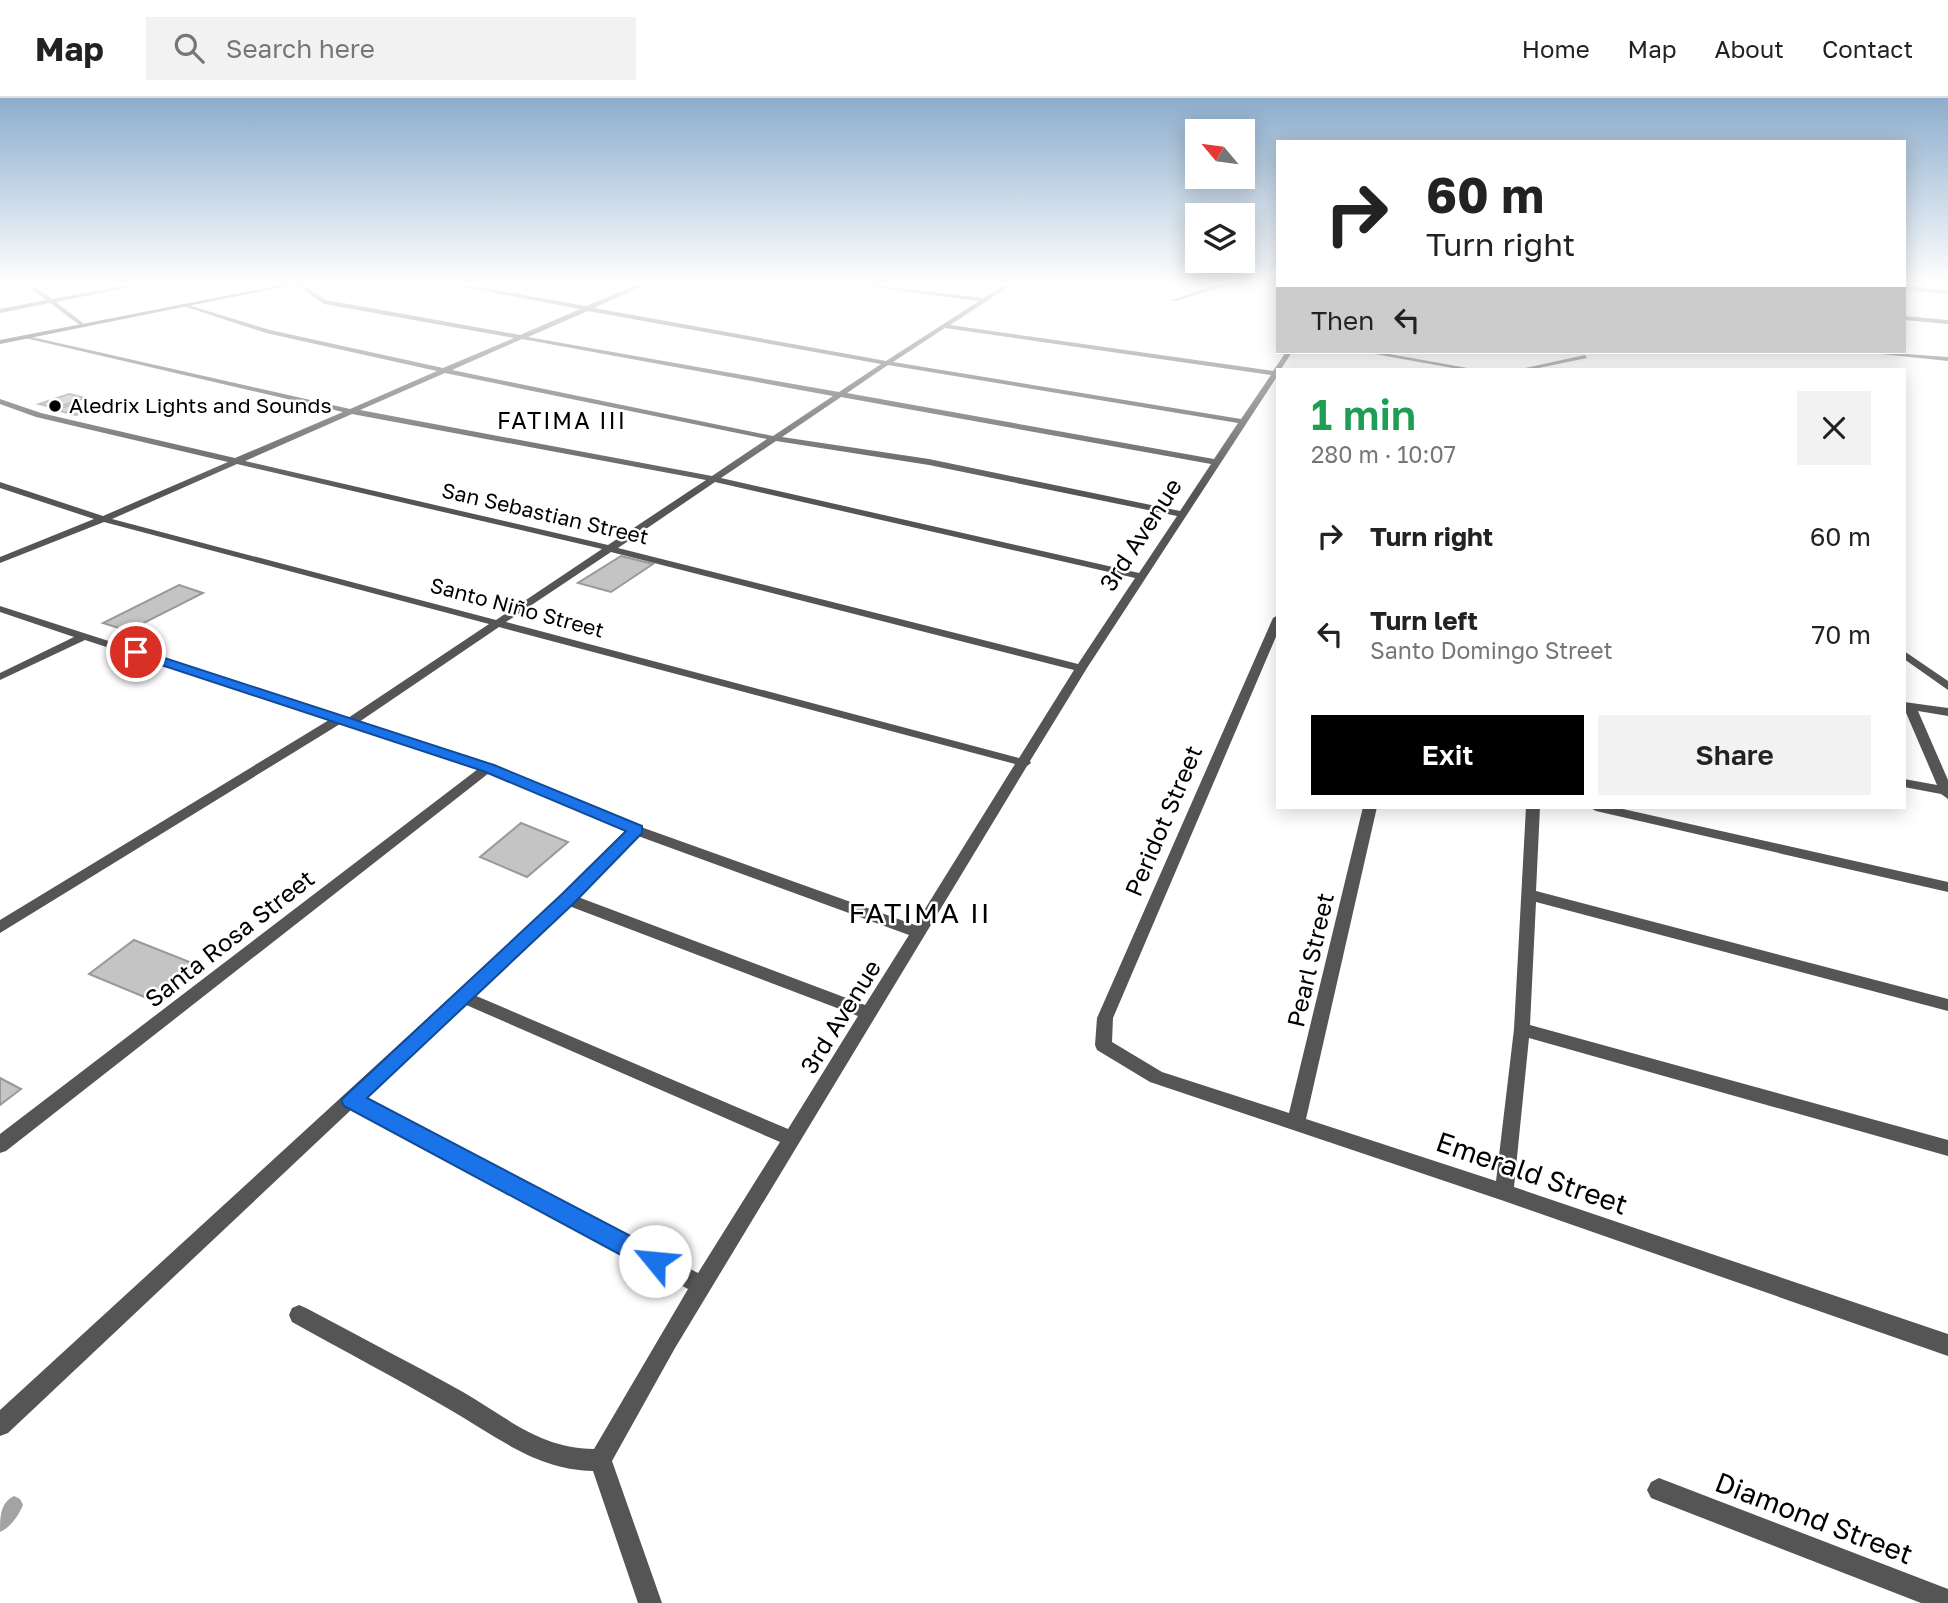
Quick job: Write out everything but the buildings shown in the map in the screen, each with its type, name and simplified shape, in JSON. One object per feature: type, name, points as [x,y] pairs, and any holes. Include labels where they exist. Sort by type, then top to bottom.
[{"type":"street","points":[[96,352],[351,411],[714,479],[1140,576]]},
{"type":"street","points":[[360,352],[776,439],[929,462],[1182,514]]},
{"type":"street","points":[[0,560],[103,519],[487,352]]},
{"type":"street","points":[[604,352],[1216,462]]},
{"type":"street","points":[[827,352],[1242,421]]},
{"type":"street","points":[[0,927],[344,721],[498,624],[903,352]]},
{"type":"street","points":[[1128,352],[1275,373]]},
{"type":"street","points":[[1379,354],[1463,368]]},
{"type":"street","points":[[1900,354],[1948,359]]},
{"type":"street","points":[[1529,368],[1585,357]]},
{"type":"street","name":"3rd Avenue","points":[[600,1460],[702,1286],[1081,668],[1275,373]]},
{"type":"street","name":"San Sebastian Street","points":[[0,401],[39,415],[608,548],[1081,668]]},
{"type":"street","name":"Santo Niño Street","points":[[0,485],[103,519],[1025,763]]},
{"type":"street","points":[[0,609],[488,768],[636,830],[920,933]]},
{"type":"street","name":"Peridot Street","points":[[1103,1045],[1105,1018],[1271,649],[1276,627]]},
{"type":"street","points":[[0,677],[85,636]]},
{"type":"street","points":[[1906,655],[1948,686]]},
{"type":"street","points":[[1907,705],[1948,712]]},
{"type":"street","points":[[1907,705],[1947,793]]},
{"type":"street","name":"Santa Rosa Street","points":[[0,1146],[488,768]]},
{"type":"street","points":[[1906,783],[1947,793]]},
{"type":"street","name":"Pearl Street","points":[[1296,1123],[1370,809]]},
{"type":"street","points":[[1504,1192],[1522,1029],[1533,809]]},
{"type":"street","points":[[1605,809],[1948,887]]},
{"type":"street","points":[[0,1425],[463,997],[636,830]]},
{"type":"street","points":[[1527,894],[1948,1005]]},
{"type":"street","points":[[567,899],[870,1014]]},
{"type":"street","points":[[463,997],[793,1139]]},
{"type":"street","points":[[1522,1029],[1948,1149]]},
{"type":"street","name":"Emerald Street","points":[[1103,1045],[1156,1077],[1504,1192],[1948,1345]]},
{"type":"street","points":[[351,1100],[702,1286]]},
{"type":"street","points":[[299,1315],[463,1405],[523,1445],[575,1461],[600,1460],[650,1603]]},
{"type":"street","name":"Diamond Street","points":[[1659,1490],[1948,1601]]},
{"type":"waterway","points":[[0,1523],[14,1505]]},
{"type":"place","name":"Aledrix Lights and Sounds","points":[[55,406]]},
{"type":"district","name":"FATIMA III","points":[[562,421]]},
{"type":"district","name":"FATIMA II","points":[[920,913]]},
{"type":"route","points":[[136,652],[488,768],[636,830],[567,899],[351,1100],[655,1261]]}]
